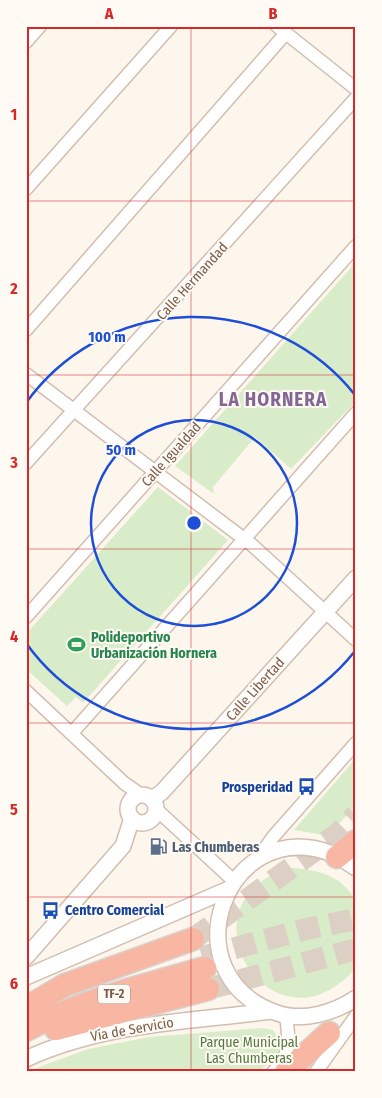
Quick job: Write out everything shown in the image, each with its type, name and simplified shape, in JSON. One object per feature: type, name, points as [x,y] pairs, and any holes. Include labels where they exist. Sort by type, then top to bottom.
[{"type":"highway","points":[[347,862],[356,841]]},
{"type":"highway","points":[[26,1008],[65,985],[202,963]]},
{"type":"highway","points":[[26,1036],[202,963]]},
{"type":"highway","name":"TF-2","points":[[26,1013],[107,985],[202,963]]},
{"type":"highway","name":"TF-2","points":[[26,1030],[49,1018],[202,963]]},
{"type":"highway","points":[[286,1072],[329,1033]]},
{"type":"street","points":[[26,42],[40,26]]},
{"type":"street","points":[[26,190],[171,26]]},
{"type":"street","points":[[26,330],[281,30],[356,89]]},
{"type":"street","name":"Calle Hermandad","points":[[26,463],[220,251],[356,98]]},
{"type":"street","name":"Calle Igualdad","points":[[26,617],[356,246]]},
{"type":"street","points":[[26,374],[243,539],[356,640]]},
{"type":"street","points":[[72,733],[356,413]]},
{"type":"street","name":"Calle Libertad","points":[[150,801],[162,792],[356,578]]},
{"type":"street","points":[[26,691],[124,783],[150,801],[231,885]]},
{"type":"street","points":[[26,978],[231,885],[258,860],[274,837],[356,744]]},
{"type":"street","points":[[135,796],[150,801],[154,816],[147,822],[137,822],[132,818],[128,811],[129,802],[135,796]]},
{"type":"street","points":[[26,957],[123,846],[132,818]]},
{"type":"street","points":[[258,860],[287,849],[314,848],[347,862]]},
{"type":"street","points":[[231,885],[220,908],[217,940],[221,958],[235,985],[249,999],[278,1013],[289,1046],[285,1057],[273,1072]]},
{"type":"street","name":"Vía de Servicio","points":[[26,1059],[47,1049],[90,1036],[154,1023],[278,1013],[317,1015],[346,1005],[356,998]]},
{"type":"street","points":[[316,1072],[356,1016]]},
{"type":"green space","points":[[356,262],[356,401],[291,469],[255,437],[213,487],[214,494],[175,466]]},
{"type":"green space","points":[[158,487],[228,540],[83,703],[76,697],[67,706],[26,669],[26,634]]},
{"type":"green space","points":[[356,758],[356,805],[337,826],[344,832],[330,836],[294,830]]},
{"type":"green space","points":[[294,868],[313,870],[337,880],[344,885],[356,900],[356,968],[326,992],[297,998],[272,990],[251,972],[239,948],[237,921],[247,896],[272,875]]},
{"type":"green space","name":"Parque Municipal Las Chumberas","points":[[262,1028],[273,1030],[280,1044],[274,1059],[257,1072],[26,1072],[88,1049],[149,1037]]},
{"type":"tunnel","points":[[193,939],[336,835],[356,815]]},
{"type":"tunnel","points":[[202,957],[302,930],[356,919]]},
{"type":"tunnel","points":[[208,989],[356,949]]},
{"type":"place","name":"Polideportivo Urbanización Hornera","points":[[77,645]]},
{"type":"place","name":"Prosperidad","points":[[307,787]]},
{"type":"place","name":"Las Chumberas","points":[[158,847]]},
{"type":"place","name":"Centro Comercial","points":[[51,910]]},
{"type":"district","name":"LA HORNERA","points":[[273,399]]}]
